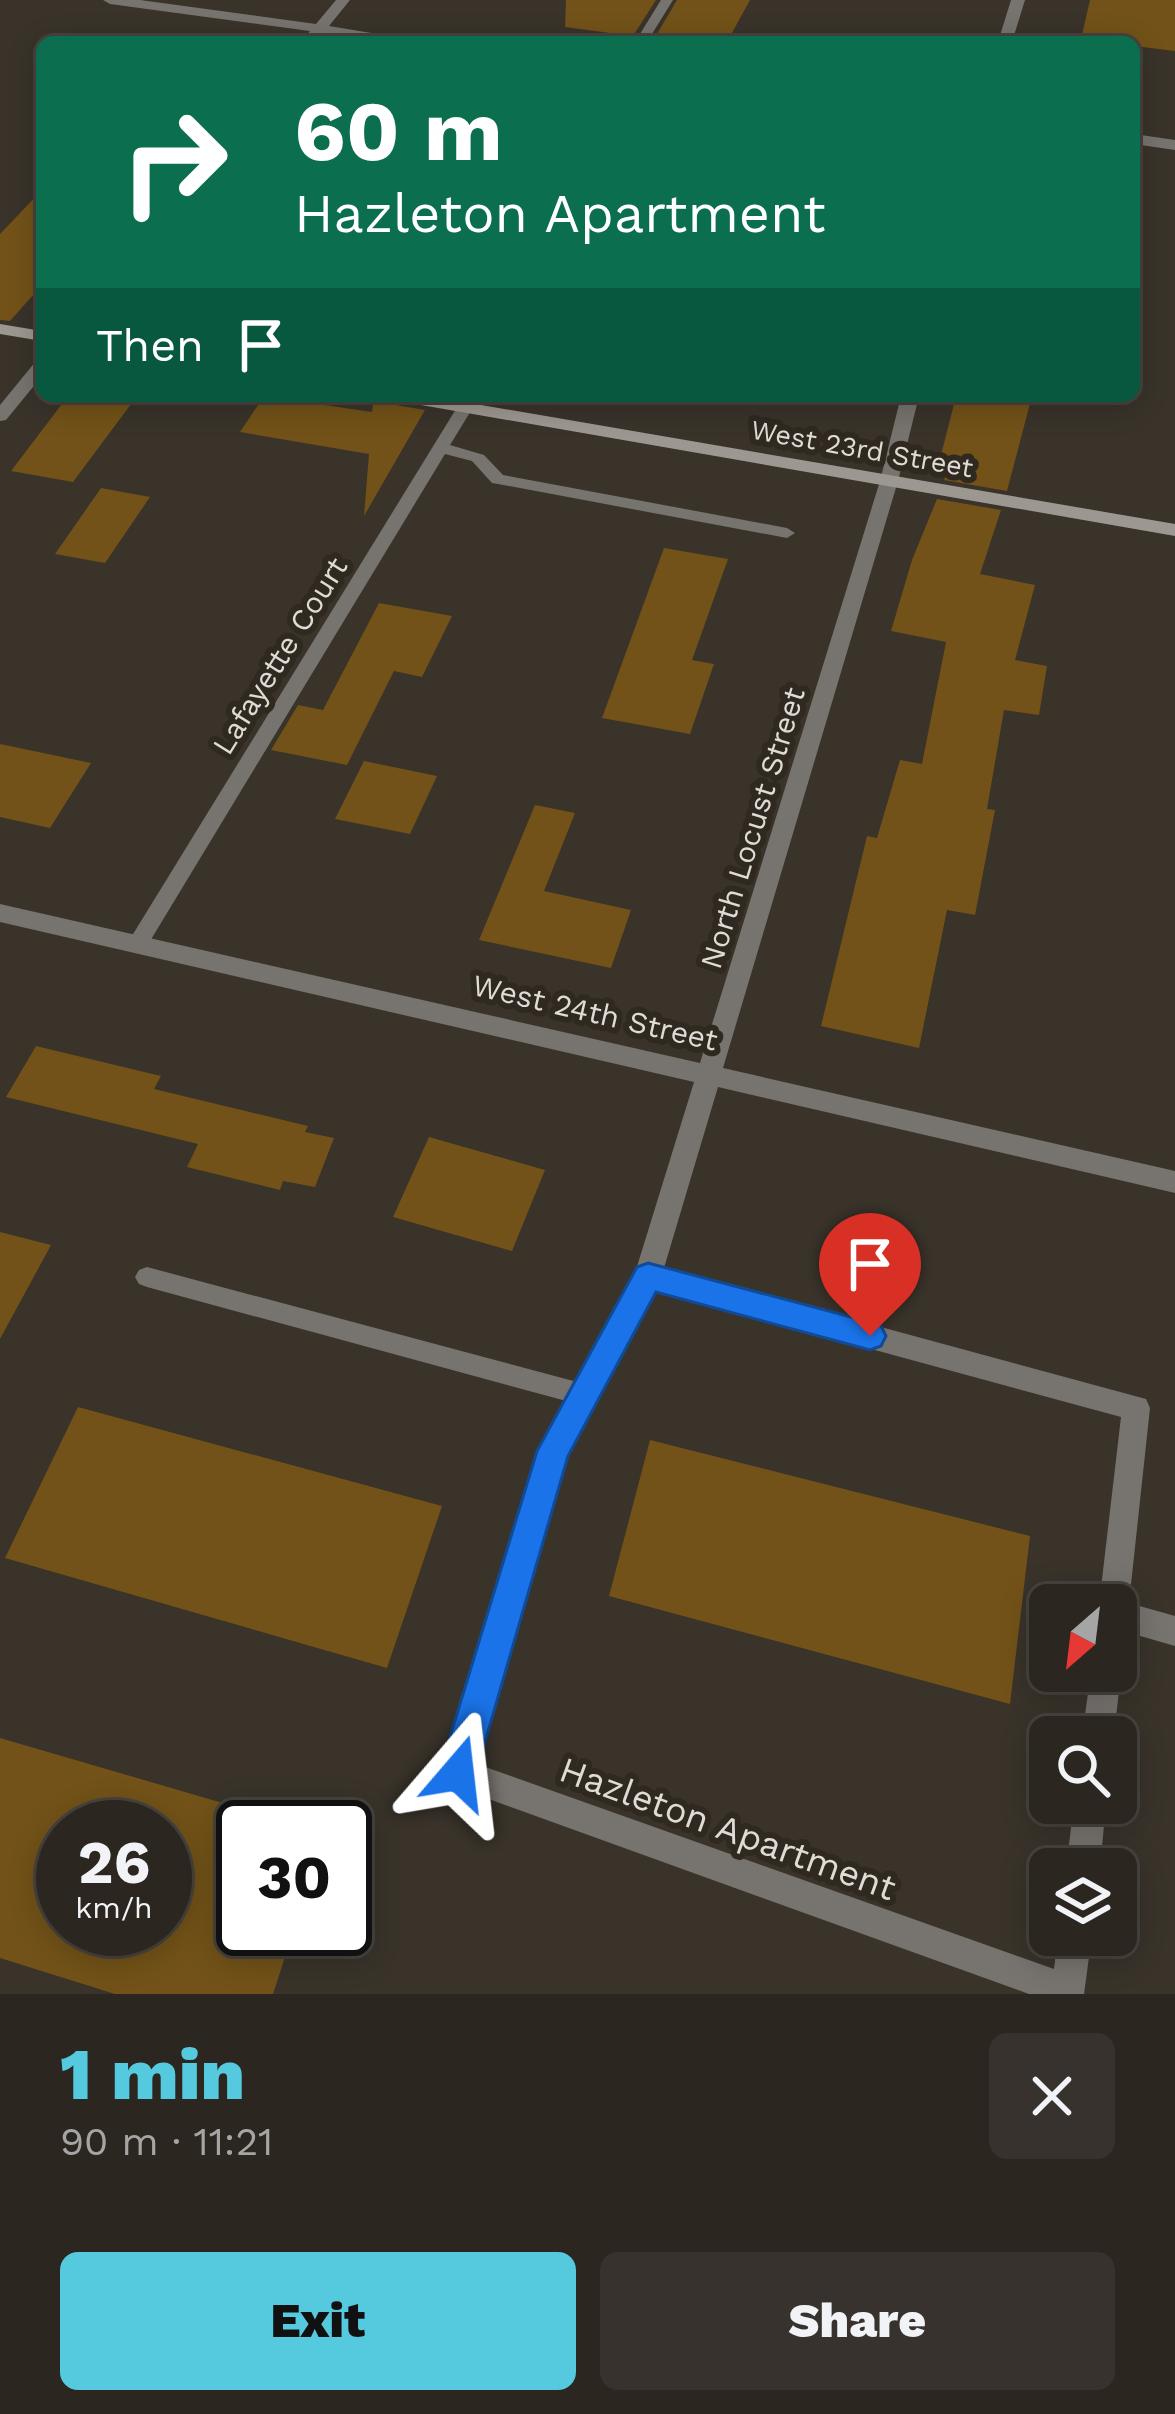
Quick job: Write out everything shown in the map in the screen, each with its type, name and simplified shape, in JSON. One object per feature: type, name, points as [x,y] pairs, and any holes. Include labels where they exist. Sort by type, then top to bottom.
[{"type":"street","points":[[110,0],[376,36]]},
{"type":"street","points":[[313,36],[343,0]]},
{"type":"street","points":[[1007,36],[1018,0]]},
{"type":"street","points":[[1140,141],[1175,145]]},
{"type":"street","points":[[0,329],[36,335]]},
{"type":"street","points":[[0,416],[36,372]]},
{"type":"street","name":"West 23rd Street","points":[[469,402],[1175,530]]},
{"type":"street","name":"North Locust Street","points":[[648,1276],[889,481],[909,402]]},
{"type":"street","name":"West 24th Street","points":[[0,913],[712,1072],[1175,1182]]},
{"type":"street","points":[[648,1276],[1136,1408],[1118,1584]]},
{"type":"street","name":"Hazleton Apartment","points":[[648,1276],[553,1451],[458,1773],[1068,1991],[1072,1956]]},
{"type":"street","points":[[1137,1617],[1175,1631]]},
{"type":"lane","points":[[644,36],[667,0]]},
{"type":"lane","name":"Lafayette Court","points":[[137,945],[469,402]]},
{"type":"lane","points":[[442,448],[478,458],[498,478],[788,533]]},
{"type":"lane","points":[[147,1277],[581,1394]]},
{"type":"building","points":[[566,0],[656,0],[633,36],[565,27]]},
{"type":"building","points":[[677,0],[750,0],[730,36],[656,36]]},
{"type":"building","points":[[1090,0],[1175,0],[1175,51],[1140,47],[1140,36],[1082,36]]},
{"type":"building","points":[[36,196],[36,292],[10,321],[0,320],[0,234]]},
{"type":"building","points":[[63,402],[133,402],[73,482],[11,471]]},
{"type":"building","points":[[260,402],[304,402],[372,412],[373,402],[392,402],[425,410],[364,516],[369,454],[240,432]]},
{"type":"building","points":[[954,402],[1030,402],[1007,491],[944,480],[951,461],[940,459]]},
{"type":"building","points":[[101,488],[150,497],[105,563],[55,554]]},
{"type":"building","points":[[937,499],[1001,510],[980,574],[1035,585],[1015,660],[1047,666],[1039,715],[1004,710],[987,809],[995,810],[975,915],[947,910],[919,1048],[821,1026],[867,836],[877,838],[900,760],[922,764],[946,642],[891,631]]},
{"type":"building","points":[[664,548],[728,559],[692,660],[714,664],[690,734],[602,718]]},
{"type":"building","points":[[379,603],[452,616],[422,677],[394,671],[347,765],[271,750],[298,705],[323,710]]},
{"type":"building","points":[[0,744],[91,763],[50,828],[0,817]]},
{"type":"building","points":[[364,761],[437,776],[410,834],[335,819]]},
{"type":"building","points":[[535,805],[575,813],[544,891],[631,910],[611,968],[479,940]]},
{"type":"building","points":[[36,1046],[161,1076],[154,1089],[308,1126],[305,1132],[334,1138],[315,1187],[283,1181],[280,1190],[187,1167],[198,1144],[6,1097]]},
{"type":"building","points":[[429,1137],[545,1170],[512,1251],[393,1217]]},
{"type":"building","points":[[0,1232],[51,1245],[0,1339]]},
{"type":"building","points":[[78,1407],[442,1506],[387,1668],[5,1558]]},
{"type":"building","points":[[650,1440],[1030,1536],[1010,1704],[609,1596]]},
{"type":"building","points":[[0,1738],[216,1801],[216,1956],[285,1956],[273,1994],[115,1994],[0,1958]]},
{"type":"route","points":[[458,1773],[553,1451],[648,1276],[870,1336]]}]
